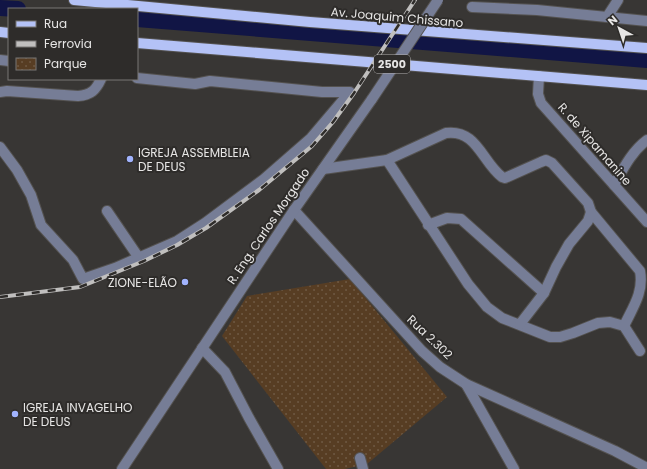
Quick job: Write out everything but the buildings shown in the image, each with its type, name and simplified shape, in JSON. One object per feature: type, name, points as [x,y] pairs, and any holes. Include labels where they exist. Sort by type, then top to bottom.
[{"type":"main road","name":"Av. Joaquim Chissano","points":[[74,0],[451,34],[647,48]]},
{"type":"main road","name":"2500","points":[[138,43],[647,85]]},
{"type":"street","name":"R. Eng. Carlos Morgado","points":[[122,469],[294,210],[372,99],[438,0]]},
{"type":"street","points":[[607,17],[618,0]]},
{"type":"street","points":[[472,7],[536,10],[647,21]]},
{"type":"street","name":"R. de Xipamanine","points":[[539,76],[538,94],[541,103],[647,222]]},
{"type":"street","points":[[0,147],[17,170],[31,194],[41,225],[73,260],[84,279],[139,258],[177,241],[264,179],[311,138],[350,92],[314,91],[210,81],[195,84],[138,78]]},
{"type":"street","points":[[0,92],[7,91],[82,96],[96,89],[100,80]]},
{"type":"street","points":[[323,169],[387,160],[446,133],[452,132],[469,137],[502,177],[505,178],[546,160],[552,163],[588,203],[591,212],[640,271],[642,282],[640,294],[624,326]]},
{"type":"street","points":[[614,185],[631,157],[640,145],[647,140]]},
{"type":"street","points":[[387,160],[428,225],[468,284],[486,306],[502,318],[550,337],[573,333],[598,323],[610,322],[624,326],[640,352]]},
{"type":"street","name":"Rua 2.302","points":[[294,210],[422,351],[440,367],[466,384],[615,451],[647,468]]},
{"type":"street","points":[[107,211],[116,221],[124,237],[139,258]]},
{"type":"street","points":[[520,324],[544,293],[569,244],[588,221],[591,212]]},
{"type":"street","points":[[428,225],[448,218],[461,220],[544,293]]},
{"type":"street","points":[[202,348],[225,372],[278,469]]},
{"type":"street","points":[[466,384],[514,469]]},
{"type":"street","points":[[360,458],[363,469]]},
{"type":"green space","points":[[350,279],[447,397],[367,464],[345,469],[326,469],[222,336],[247,296]]},
{"type":"waterway","points":[[0,8],[8,8]]},
{"type":"waterway","points":[[138,19],[647,60]]},
{"type":"railway","points":[[0,297],[80,287],[144,261],[177,245],[206,228],[259,190],[312,146],[333,122],[354,93],[415,0]]},
{"type":"place","name":"IGREJA ASSEMBLEIA DE DEUS","points":[[130,159]]},
{"type":"place","name":"ZIONE-ELÃO","points":[[185,282]]},
{"type":"place","name":"IGREJA INVAGELHO DE DEUS","points":[[15,414]]}]
